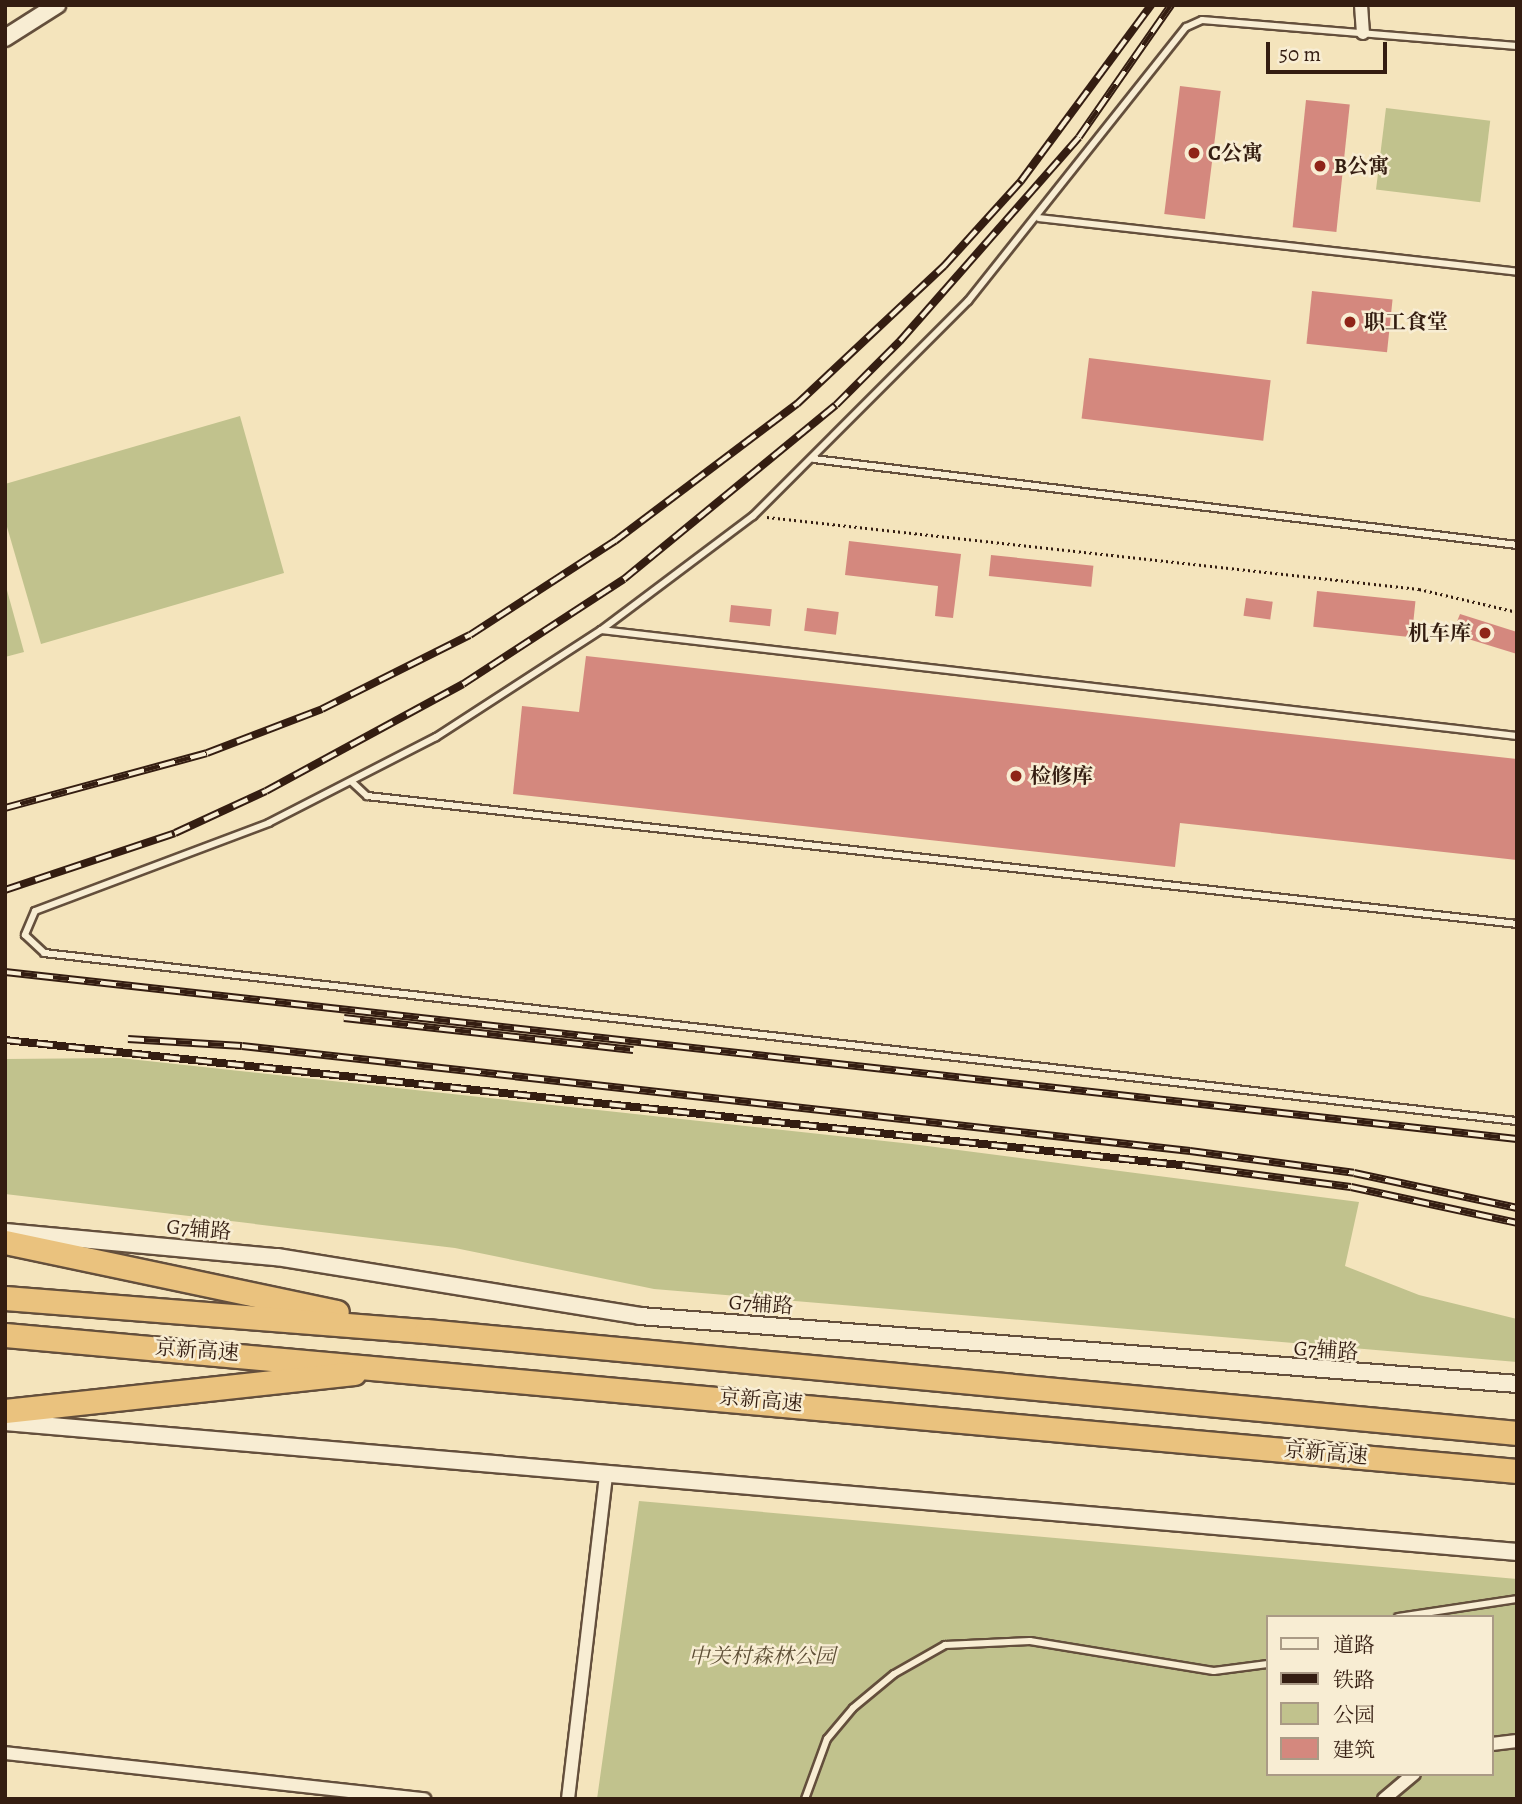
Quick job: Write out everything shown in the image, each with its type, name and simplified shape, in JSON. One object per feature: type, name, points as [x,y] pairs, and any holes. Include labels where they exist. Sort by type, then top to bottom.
[{"type":"highway","points":[[5,1242],[426,1331]]},
{"type":"highway","name":"京新高速","points":[[5,1298],[426,1331],[1517,1433]]},
{"type":"highway","name":"京新高速","points":[[5,1335],[410,1367],[1517,1471]]},
{"type":"highway","points":[[5,1411],[410,1367]]},
{"type":"street","points":[[5,38],[57,5]]},
{"type":"street","points":[[1361,5],[1363,33]]},
{"type":"street","name":"G7辅路","points":[[5,1232],[277,1257],[640,1316],[1517,1384]]},
{"type":"street","points":[[5,1422],[1517,1552]]},
{"type":"street","points":[[568,1799],[606,1474]]},
{"type":"street","points":[[1494,1744],[1517,1741]]},
{"type":"street","points":[[5,1753],[424,1799]]},
{"type":"street","points":[[1384,1799],[1412,1776]]},
{"type":"lane","points":[[1517,47],[1202,20],[1186,27],[1039,218],[968,302],[814,459],[753,516],[601,630],[457,724],[352,782],[201,851],[35,911],[25,935],[44,953],[1517,1121]]},
{"type":"lane","points":[[1039,218],[1517,272]]},
{"type":"lane","points":[[814,459],[1517,545]]},
{"type":"lane","points":[[601,630],[1517,736]]},
{"type":"lane","points":[[352,782],[367,796],[1517,924]]},
{"type":"lane","points":[[1411,1615],[1517,1599]]},
{"type":"lane","points":[[805,1799],[827,1739],[853,1708],[894,1674],[945,1645],[1030,1640],[1214,1671],[1266,1664]]},
{"type":"path","points":[[753,516],[1419,589],[1517,612]]},
{"type":"green space","points":[[1386,108],[1490,121],[1480,202],[1376,189]]},
{"type":"green space","points":[[240,416],[284,573],[41,644],[5,520],[5,484]]},
{"type":"green space","points":[[5,583],[24,652],[5,657]]},
{"type":"green space","points":[[120,1058],[912,1144],[1359,1202],[1345,1266],[1419,1295],[1517,1319],[1517,1362],[654,1289],[455,1248],[5,1194],[5,1059]]},
{"type":"green space","name":"中关村森林公园","points":[[639,1501],[1517,1579],[1517,1799],[597,1799]]},
{"type":"building","name":"C公寓","points":[[1180,86],[1221,91],[1205,219],[1164,214]]},
{"type":"building","name":"B公寓","points":[[1306,100],[1350,105],[1336,232],[1293,227]]},
{"type":"building","name":"职工食堂","points":[[1312,291],[1393,299],[1387,352],[1306,344]]},
{"type":"building","points":[[1089,358],[1271,380],[1263,441],[1082,419]]},
{"type":"building","points":[[849,541],[961,554],[953,618],[935,616],[938,586],[845,575]]},
{"type":"building","points":[[991,555],[1093,566],[1091,587],[989,576]]},
{"type":"building","points":[[1317,591],[1415,601],[1412,637],[1313,627]]},
{"type":"building","points":[[1246,598],[1273,602],[1270,620],[1243,616]]},
{"type":"building","points":[[731,605],[772,609],[770,626],[729,622]]},
{"type":"building","points":[[807,608],[839,612],[836,635],[804,631]]},
{"type":"building","name":"机车库","points":[[1460,614],[1517,632],[1517,654],[1452,634]]},
{"type":"building","name":"检修库","points":[[586,656],[1517,759],[1517,860],[1180,823],[1175,867],[513,794],[522,706],[579,712]]},
{"type":"railway","points":[[5,808],[207,753],[322,709],[470,635],[615,541],[797,404],[944,266],[1021,181],[1151,5]]},
{"type":"railway","points":[[5,890],[175,833],[266,791],[463,684],[624,579],[836,405],[900,341],[1079,137],[1171,5]]},
{"type":"railway","points":[[5,972],[1517,1139]]},
{"type":"railway","points":[[344,1018],[633,1050]]},
{"type":"railway","points":[[128,1039],[242,1046],[1190,1151],[1354,1173],[1517,1208]]},
{"type":"railway","points":[[5,1040],[1189,1166],[1351,1187],[1517,1223]]},
{"type":"place","name":"C公寓","points":[[1194,153]]},
{"type":"place","name":"B公寓","points":[[1320,166]]},
{"type":"place","name":"职工食堂","points":[[1350,322]]},
{"type":"place","name":"机车库","points":[[1485,633]]},
{"type":"place","name":"检修库","points":[[1016,776]]}]
